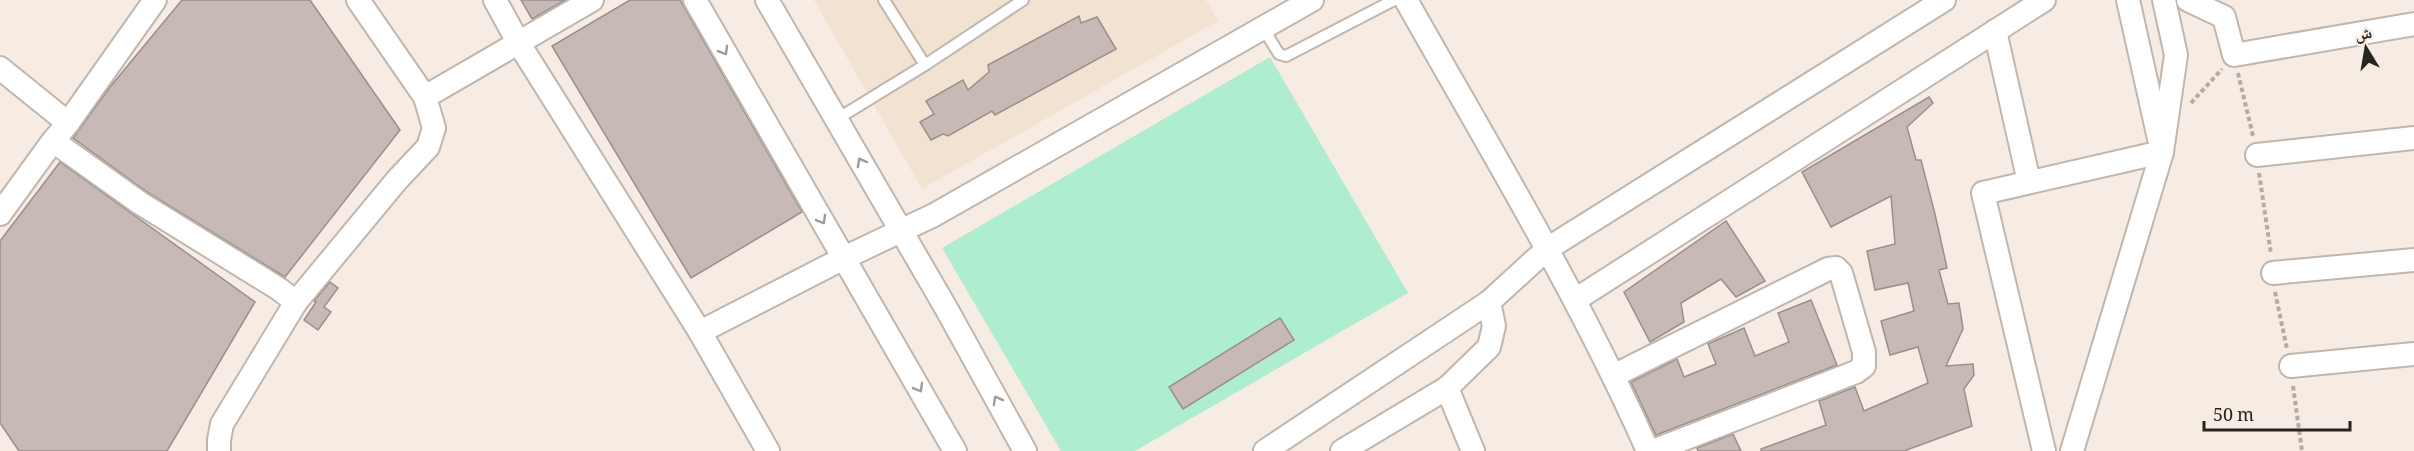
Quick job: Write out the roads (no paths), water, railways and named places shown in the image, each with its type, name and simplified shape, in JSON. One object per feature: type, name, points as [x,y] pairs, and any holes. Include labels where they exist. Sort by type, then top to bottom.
[{"type":"street","points":[[0,214],[155,0]]},
{"type":"street","points":[[219,451],[222,424],[296,302],[397,180],[428,147],[434,128],[425,97],[358,0]]},
{"type":"street","points":[[495,0],[518,42],[700,332],[768,451]]},
{"type":"street","points":[[425,97],[592,0]]},
{"type":"street","points":[[695,0],[955,451]]},
{"type":"street","points":[[767,0],[946,308],[1025,451]]},
{"type":"street","points":[[700,332],[934,215],[1312,0]]},
{"type":"street","points":[[1406,0],[1575,300],[1651,451],[1856,372],[1864,366],[1864,352],[1841,273],[1836,268],[1828,269],[1614,375]]},
{"type":"street","points":[[1265,451],[1489,302],[1547,249],[1944,0]]},
{"type":"street","points":[[1575,300],[2044,0]]},
{"type":"street","points":[[2128,0],[2162,152]]},
{"type":"street","points":[[2072,451],[2162,152],[2176,54],[2164,0]]},
{"type":"street","points":[[2188,0],[2224,17],[2234,55],[2414,24]]},
{"type":"street","points":[[1995,31],[2029,182]]},
{"type":"street","points":[[0,68],[68,123]]},
{"type":"street","points":[[2257,155],[2414,138]]},
{"type":"street","points":[[53,141],[140,202],[296,302]]},
{"type":"street","points":[[2044,451],[1983,193],[2162,152]]},
{"type":"street","points":[[2273,273],[2414,260]]},
{"type":"street","points":[[1342,451],[1447,388],[1489,347],[1494,326],[1489,302]]},
{"type":"street","points":[[2290,366],[2414,354]]},
{"type":"street","points":[[1447,388],[1473,451]]},
{"type":"lane","points":[[884,0],[925,65]]},
{"type":"lane","points":[[837,119],[925,65],[1023,0]]},
{"type":"lane","points":[[1263,28],[1279,54],[1286,56],[1394,0]]}]
